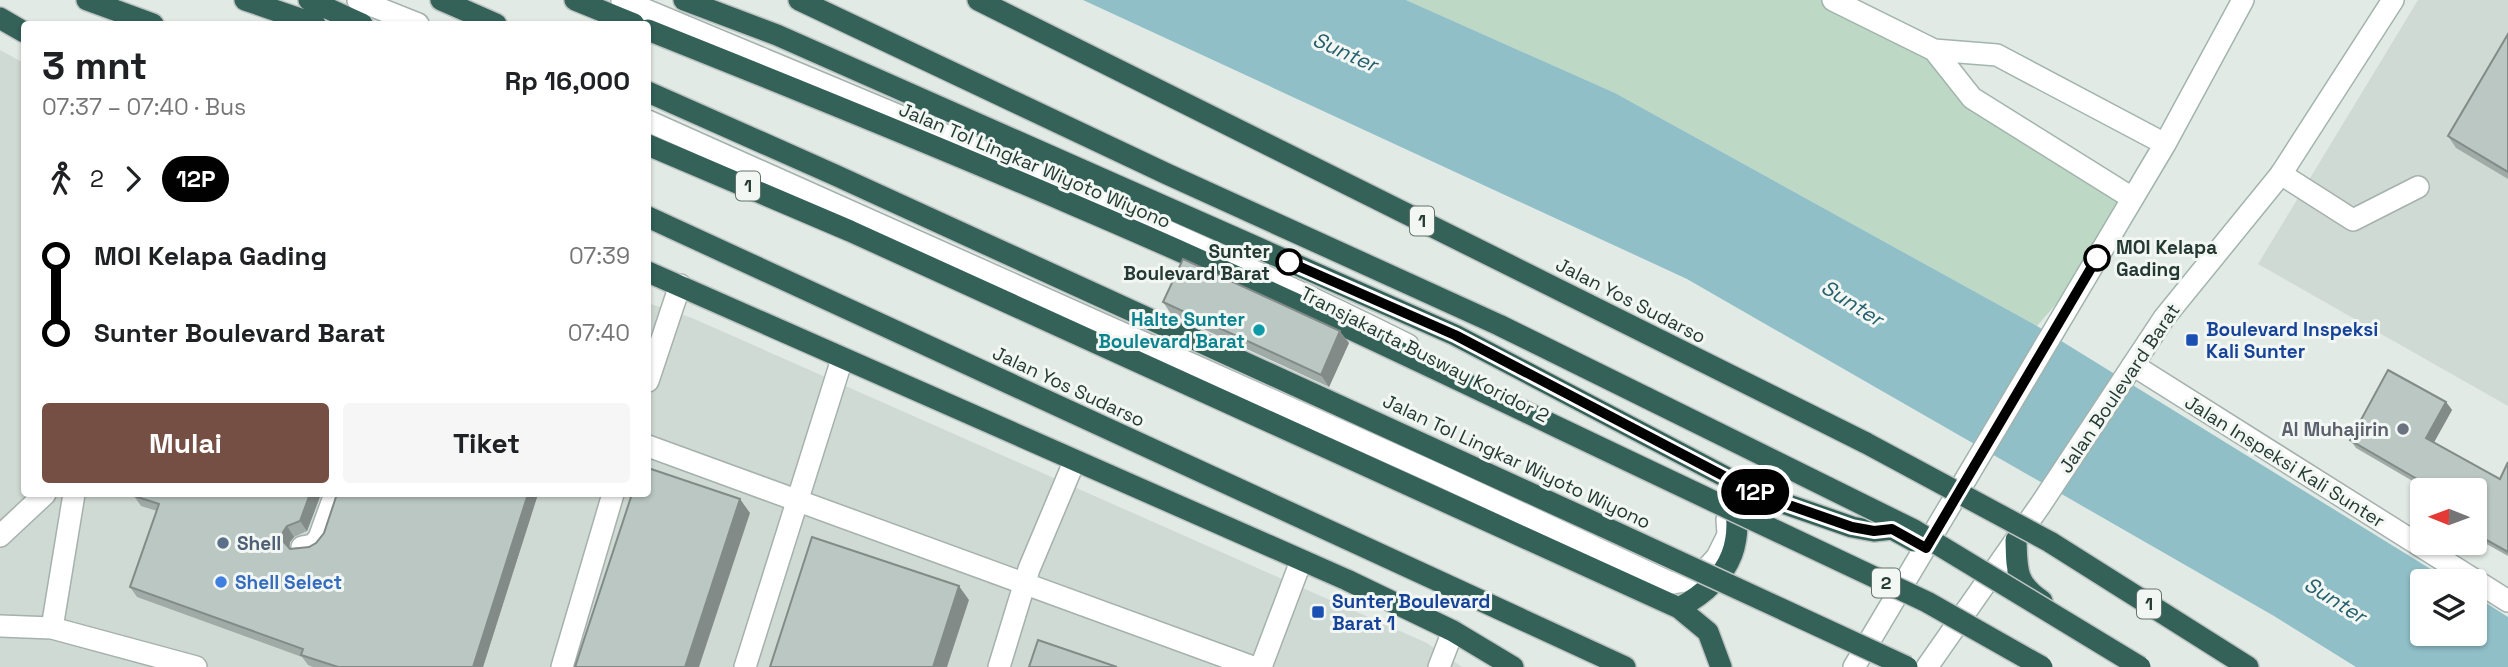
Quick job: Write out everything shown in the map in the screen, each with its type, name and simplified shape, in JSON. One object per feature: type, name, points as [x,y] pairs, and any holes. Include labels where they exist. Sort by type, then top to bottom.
[{"type":"highway","points":[[87,0],[145,21]]},
{"type":"highway","points":[[245,0],[307,21]]},
{"type":"highway","points":[[309,0],[355,21]]},
{"type":"highway","points":[[441,0],[489,21]]},
{"type":"highway","points":[[575,0],[627,21]]},
{"type":"highway","points":[[684,0],[777,35],[1455,335],[1760,495],[1852,527],[1874,531],[1892,529],[1926,548]]},
{"type":"highway","points":[[799,0],[1167,174],[1499,325],[1914,530],[2142,667]]},
{"type":"highway","name":"Jalan Yos Sudarso","points":[[978,0],[1866,443],[2050,542],[2248,667]]},
{"type":"highway","points":[[0,18],[21,30]]},
{"type":"highway","name":"Jalan Tol Lingkar Wiyoto Wiyono","points":[[651,31],[1078,206],[1301,306],[1927,602],[2042,667]]},
{"type":"highway","name":"Jalan Tol Lingkar Wiyoto Wiyono","points":[[651,93],[886,198],[1907,667]]},
{"type":"highway","name":"1","points":[[651,139],[850,231]]},
{"type":"highway","points":[[651,146],[850,231],[1679,608],[1708,632],[1721,667]]},
{"type":"highway","name":"Jalan Yos Sudarso","points":[[651,218],[1625,667]]},
{"type":"highway","points":[[651,273],[1301,561],[1453,631],[1513,667]]},
{"type":"highway","points":[[1679,608],[1702,596],[1720,578],[1732,555],[1738,530],[1737,504],[1729,479]]},
{"type":"highway","points":[[2016,540],[2017,574],[2023,586],[2032,595],[2142,667]]},
{"type":"main road","points":[[358,0],[410,21]]},
{"type":"main road","name":"Transjakarta Busway Koridor 2","points":[[622,0],[1054,182],[1293,288],[1716,499],[1726,510],[1728,535],[1717,557],[1697,579],[1671,583],[1475,491],[651,122]]},
{"type":"main road","points":[[1833,0],[1934,50],[1997,55],[2165,144]]},
{"type":"main road","points":[[1854,667],[2165,144],[2244,0]]},
{"type":"main road","name":"Jalan Boulevard Barat","points":[[1927,667],[2041,504],[2164,318],[2281,174],[2393,0]]},
{"type":"main road","points":[[1934,50],[1972,98],[2132,198]]},
{"type":"main road","points":[[2281,174],[2353,220],[2418,187]]},
{"type":"main road","points":[[651,372],[680,285]]},
{"type":"main road","points":[[745,667],[842,359]]},
{"type":"main road","name":"Jalan Inspeksi Kali Sunter","points":[[2131,367],[2508,601]]},
{"type":"main road","points":[[651,447],[796,501],[1027,576],[1253,667]]},
{"type":"main road","points":[[999,667],[1027,576],[1074,461]]},
{"type":"main road","points":[[0,536],[42,497]]},
{"type":"main road","points":[[52,628],[74,497]]},
{"type":"main road","points":[[302,547],[313,545],[319,538],[334,497]]},
{"type":"main road","points":[[562,667],[612,497]]},
{"type":"main road","points":[[1261,667],[1301,561]]},
{"type":"main road","points":[[1661,578],[1679,608]]},
{"type":"main road","points":[[0,626],[52,628],[196,667]]},
{"type":"main road","points":[[1439,667],[1453,631]]},
{"type":"shaded area","points":[[2418,0],[2508,0],[2508,406],[2258,264]]},
{"type":"shaded area","points":[[0,50],[21,61],[21,497],[651,497],[651,304],[692,318],[1427,643],[1462,667],[0,667]]},
{"type":"green space","points":[[1406,0],[1829,0],[1934,50],[1972,98],[2132,198],[2097,257],[2037,326],[1615,93]]},
{"type":"water","name":"Sunter","points":[[1083,0],[1406,0],[1615,93],[2037,326],[2431,569],[2410,569],[2410,646],[2487,646],[2487,604],[2508,617],[2508,667],[2356,667],[2274,616],[1687,279]]},
{"type":"building","points":[[2508,34],[2508,172],[2448,136]]},
{"type":"building","name":"Halte Sunter Boulevard Barat","points":[[1183,259],[1340,331],[1321,375],[1163,302]]},
{"type":"building","points":[[2388,370],[2446,402],[2426,438],[2500,479],[2508,462],[2508,552],[2487,540],[2487,478],[2415,478],[2350,440]]},
{"type":"building","points":[[651,469],[740,499],[685,667],[575,667],[631,497],[651,497]]},
{"type":"building","points":[[137,497],[309,497],[300,521],[287,526],[283,532],[282,540],[290,549],[309,547],[316,543],[324,533],[336,497],[527,497],[473,667],[338,667],[301,655],[303,649],[130,587],[159,504]]},
{"type":"building","points":[[812,537],[959,586],[933,667],[770,667]]},
{"type":"building","points":[[1038,640],[1117,667],[1029,667]]},
{"type":"bus line","name":"12P","points":[[1289,262],[1455,335],[1760,495],[1852,527],[1874,531],[1892,529],[1926,548],[2097,258]]},
{"type":"place","name":"MOI Kelapa Gading","points":[[2097,258]]},
{"type":"place","name":"Sunter Boulevard Barat","points":[[1289,262]]},
{"type":"place","name":"Halte Sunter Boulevard Barat","points":[[1259,330]]},
{"type":"place","name":"Boulevard Inspeksi Kali Sunter","points":[[2192,340]]},
{"type":"place","name":"Al Muhajirin","points":[[2403,429]]},
{"type":"place","name":"Shell","points":[[223,543]]},
{"type":"place","name":"Shell Select","points":[[221,582]]},
{"type":"place","name":"Sunter Boulevard Barat 1","points":[[1318,612]]}]
